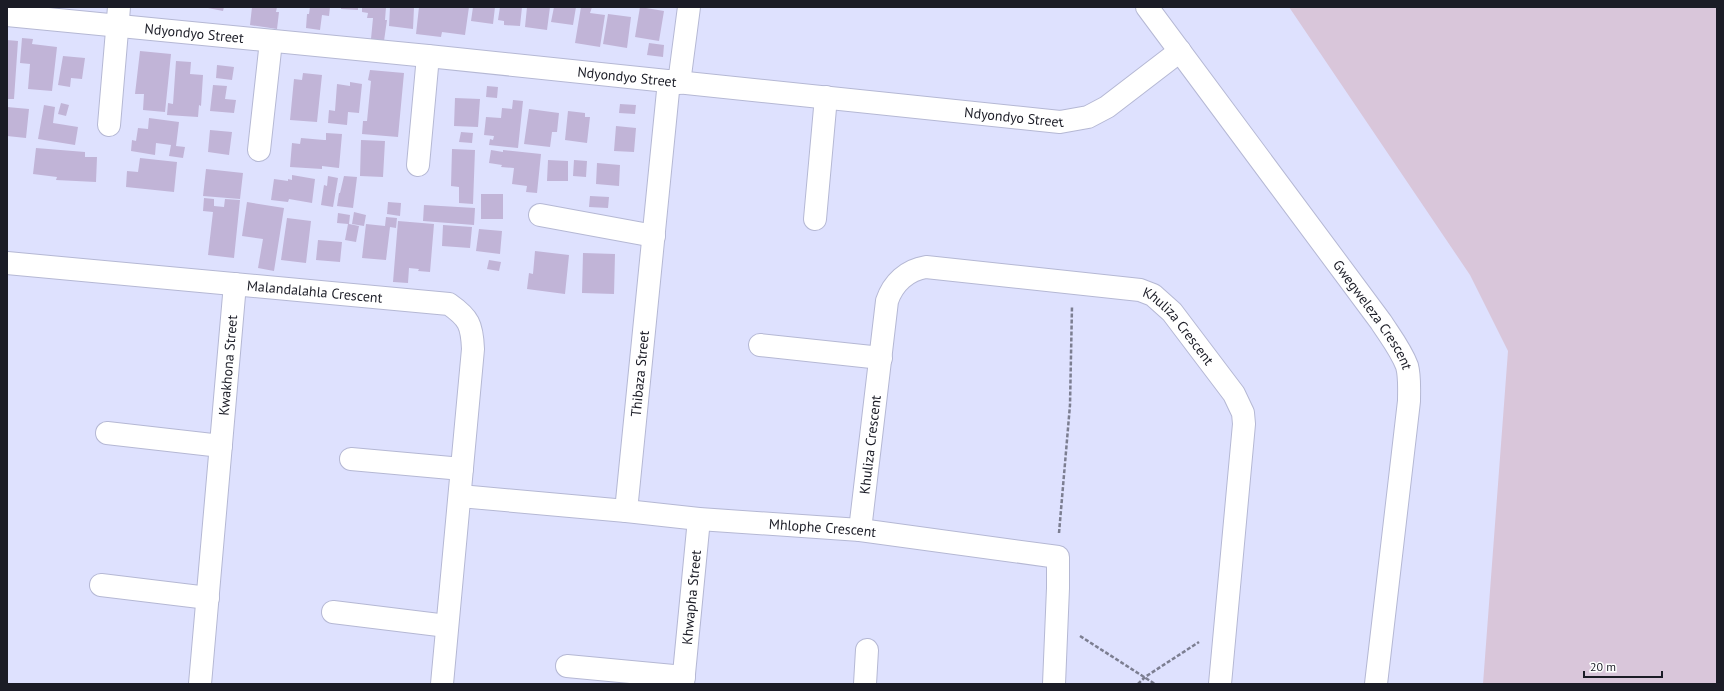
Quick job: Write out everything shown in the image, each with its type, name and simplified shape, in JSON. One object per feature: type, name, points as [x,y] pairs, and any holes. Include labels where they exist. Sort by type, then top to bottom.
[{"type":"street","name":"Thibaza Street","points":[[626,511],[654,236],[674,82],[689,7]]},
{"type":"street","name":"Gwegweleza Crescent","points":[[1147,7],[1381,322],[1400,351],[1407,367],[1409,401],[1376,684]]},
{"type":"street","name":"Ndyondyo Street","points":[[7,15],[118,16],[272,41],[1060,122],[1088,117],[1107,107],[1180,52]]},
{"type":"street","points":[[109,125],[118,16]]},
{"type":"street","points":[[259,150],[272,41]]},
{"type":"street","points":[[418,165],[428,56]]},
{"type":"street","points":[[815,219],[826,97]]},
{"type":"street","points":[[540,215],[654,236]]},
{"type":"street","name":"Malandalahla Crescent","points":[[7,263],[449,304],[459,312],[466,319],[472,332],[473,349],[442,684]]},
{"type":"street","name":"Khuliza Crescent","points":[[860,530],[887,301],[890,292],[901,278],[913,270],[926,267],[1140,290],[1153,295],[1172,312],[1234,394],[1240,404],[1244,424],[1220,684]]},
{"type":"street","name":"Kwakhona Street","points":[[200,684],[235,284]]},
{"type":"street","points":[[760,345],[881,358]]},
{"type":"street","points":[[107,433],[221,446]]},
{"type":"street","points":[[351,459],[462,469]]},
{"type":"street","name":"Mhlophe Crescent","points":[[460,496],[699,519],[860,530],[1058,557]]},
{"type":"street","name":"Khwapha Street","points":[[567,666],[683,680],[699,519]]},
{"type":"street","points":[[1054,684],[1058,557]]},
{"type":"street","points":[[101,585],[208,598]]},
{"type":"street","points":[[333,612],[447,626]]},
{"type":"street","points":[[865,684],[867,650]]},
{"type":"path","points":[[1058,557],[1070,405],[1072,283]]},
{"type":"path","points":[[1057,621],[1155,684]]},
{"type":"path","points":[[1138,684],[1145,677],[1225,625]]},
{"type":"shaded area","points":[[1289,7],[1717,7],[1717,684],[1483,684],[1508,351],[1470,275]]},
{"type":"building","points":[[203,7],[224,7],[223,11]]},
{"type":"building","points":[[252,7],[277,7],[276,12],[279,12],[277,29],[250,25]]},
{"type":"building","points":[[310,7],[330,7],[329,16],[322,15],[320,30],[306,28],[307,14],[309,14]]},
{"type":"building","points":[[341,7],[358,7],[358,10],[341,9]]},
{"type":"building","points":[[362,7],[386,7],[385,20],[387,20],[384,41],[371,39],[373,18],[367,18],[368,13],[362,12]]},
{"type":"building","points":[[390,7],[414,7],[413,29],[389,26]]},
{"type":"building","points":[[419,7],[469,7],[465,35],[442,32],[441,37],[416,34]]},
{"type":"building","points":[[473,7],[495,7],[493,24],[471,21]]},
{"type":"building","points":[[500,7],[522,7],[520,26],[504,25],[504,21],[498,20]]},
{"type":"building","points":[[527,7],[550,7],[547,30],[525,27]]},
{"type":"building","points":[[554,7],[576,7],[573,25],[551,22]]},
{"type":"building","points":[[581,7],[592,7],[590,13],[605,15],[600,47],[575,43]]},
{"type":"building","points":[[640,7],[664,11],[659,41],[635,37]]},
{"type":"building","points":[[608,14],[631,17],[627,48],[603,44]]},
{"type":"building","points":[[22,38],[33,39],[32,44],[57,47],[52,91],[28,89],[30,64],[20,63]]},
{"type":"building","points":[[7,40],[18,41],[14,99],[7,99]]},
{"type":"building","points":[[649,43],[664,45],[663,57],[647,55]]},
{"type":"building","points":[[140,51],[171,54],[165,112],[143,110],[144,94],[135,94]]},
{"type":"building","points":[[63,56],[85,58],[82,79],[71,78],[70,87],[58,85]]},
{"type":"building","points":[[176,61],[191,62],[190,74],[203,75],[201,106],[199,105],[198,117],[167,115],[168,103],[173,104]]},
{"type":"building","points":[[217,65],[234,67],[232,80],[216,78]]},
{"type":"building","points":[[370,70],[404,73],[398,137],[362,134],[363,121],[367,121],[371,81],[368,80]]},
{"type":"building","points":[[303,73],[322,75],[317,122],[290,120],[294,79],[302,80]]},
{"type":"building","points":[[350,82],[362,84],[359,113],[348,112],[347,125],[328,123],[329,110],[335,111],[337,84],[350,86]]},
{"type":"building","points":[[213,85],[227,86],[225,99],[236,100],[234,113],[210,111]]},
{"type":"building","points":[[487,86],[498,87],[497,98],[486,97]]},
{"type":"building","points":[[455,98],[480,99],[478,127],[454,126]]},
{"type":"building","points":[[513,100],[523,101],[518,148],[489,145],[490,139],[493,140],[494,136],[484,135],[486,117],[501,118],[502,108],[512,109]]},
{"type":"building","points":[[61,103],[69,105],[66,116],[58,114]]},
{"type":"building","points":[[620,104],[636,105],[635,114],[619,113]]},
{"type":"building","points":[[44,105],[55,107],[53,123],[78,127],[75,145],[38,139]]},
{"type":"building","points":[[7,107],[29,109],[26,138],[7,136]]},
{"type":"building","points":[[529,109],[559,113],[557,132],[552,132],[550,147],[524,144]]},
{"type":"building","points":[[568,111],[585,113],[585,117],[590,117],[587,143],[565,140]]},
{"type":"building","points":[[149,118],[179,122],[176,146],[185,147],[183,158],[169,156],[171,145],[156,143],[155,155],[131,151],[132,140],[136,141],[138,128],[148,129]]},
{"type":"building","points":[[616,126],[636,128],[634,152],[614,151]]},
{"type":"building","points":[[210,130],[232,132],[229,155],[208,152]]},
{"type":"building","points":[[461,132],[473,133],[472,143],[459,142]]},
{"type":"building","points":[[326,133],[342,134],[339,168],[322,166],[322,169],[290,167],[292,143],[300,144],[301,138],[326,140]]},
{"type":"building","points":[[361,140],[385,141],[383,177],[360,176]]},
{"type":"building","points":[[36,148],[85,152],[85,157],[97,157],[96,182],[56,180],[57,177],[33,174]]},
{"type":"building","points":[[452,149],[475,150],[473,204],[459,203],[459,187],[451,186]]},
{"type":"building","points":[[491,150],[541,154],[537,193],[526,192],[527,186],[512,184],[514,168],[501,167],[502,165],[489,163]]},
{"type":"building","points":[[140,158],[177,162],[174,192],[126,187],[127,171],[138,172]]},
{"type":"building","points":[[548,160],[568,161],[568,181],[547,181]]},
{"type":"building","points":[[574,160],[587,161],[586,177],[573,176]]},
{"type":"building","points":[[597,163],[620,165],[619,186],[596,184]]},
{"type":"building","points":[[206,169],[243,173],[240,199],[203,196]]},
{"type":"building","points":[[292,175],[315,179],[312,203],[289,199],[288,202],[271,200],[274,179],[288,181],[288,179],[292,180]]},
{"type":"building","points":[[328,176],[338,178],[333,207],[321,205],[324,185],[327,186]]},
{"type":"building","points":[[344,176],[357,177],[353,208],[337,206]]},
{"type":"building","points":[[481,194],[503,194],[503,219],[481,219]]},
{"type":"building","points":[[590,196],[609,197],[608,208],[589,207]]},
{"type":"building","points":[[204,198],[214,199],[214,206],[224,207],[225,199],[240,200],[234,258],[208,255],[213,212],[203,211]]},
{"type":"building","points":[[247,202],[284,208],[274,271],[258,268],[263,239],[242,236]]},
{"type":"building","points":[[388,202],[401,203],[400,216],[387,214]]},
{"type":"building","points":[[424,205],[475,208],[474,225],[423,221]]},
{"type":"building","points":[[354,212],[366,215],[364,226],[352,224]]},
{"type":"building","points":[[338,213],[350,215],[349,224],[359,226],[356,242],[345,240],[348,224],[337,223]]},
{"type":"building","points":[[386,217],[397,218],[396,228],[390,227],[386,260],[362,258],[366,224],[385,226]]},
{"type":"building","points":[[287,218],[311,221],[306,263],[281,260]]},
{"type":"building","points":[[398,221],[434,224],[430,272],[418,271],[419,269],[409,268],[408,283],[393,282]]},
{"type":"building","points":[[443,225],[472,227],[470,248],[442,246]]},
{"type":"building","points":[[479,229],[502,231],[500,254],[476,251]]},
{"type":"building","points":[[318,240],[342,242],[340,262],[316,260]]},
{"type":"building","points":[[535,251],[569,255],[565,294],[527,289],[529,273],[533,274]]},
{"type":"building","points":[[583,253],[615,254],[614,294],[582,293]]},
{"type":"building","points":[[489,260],[501,262],[499,271],[487,269]]}]
